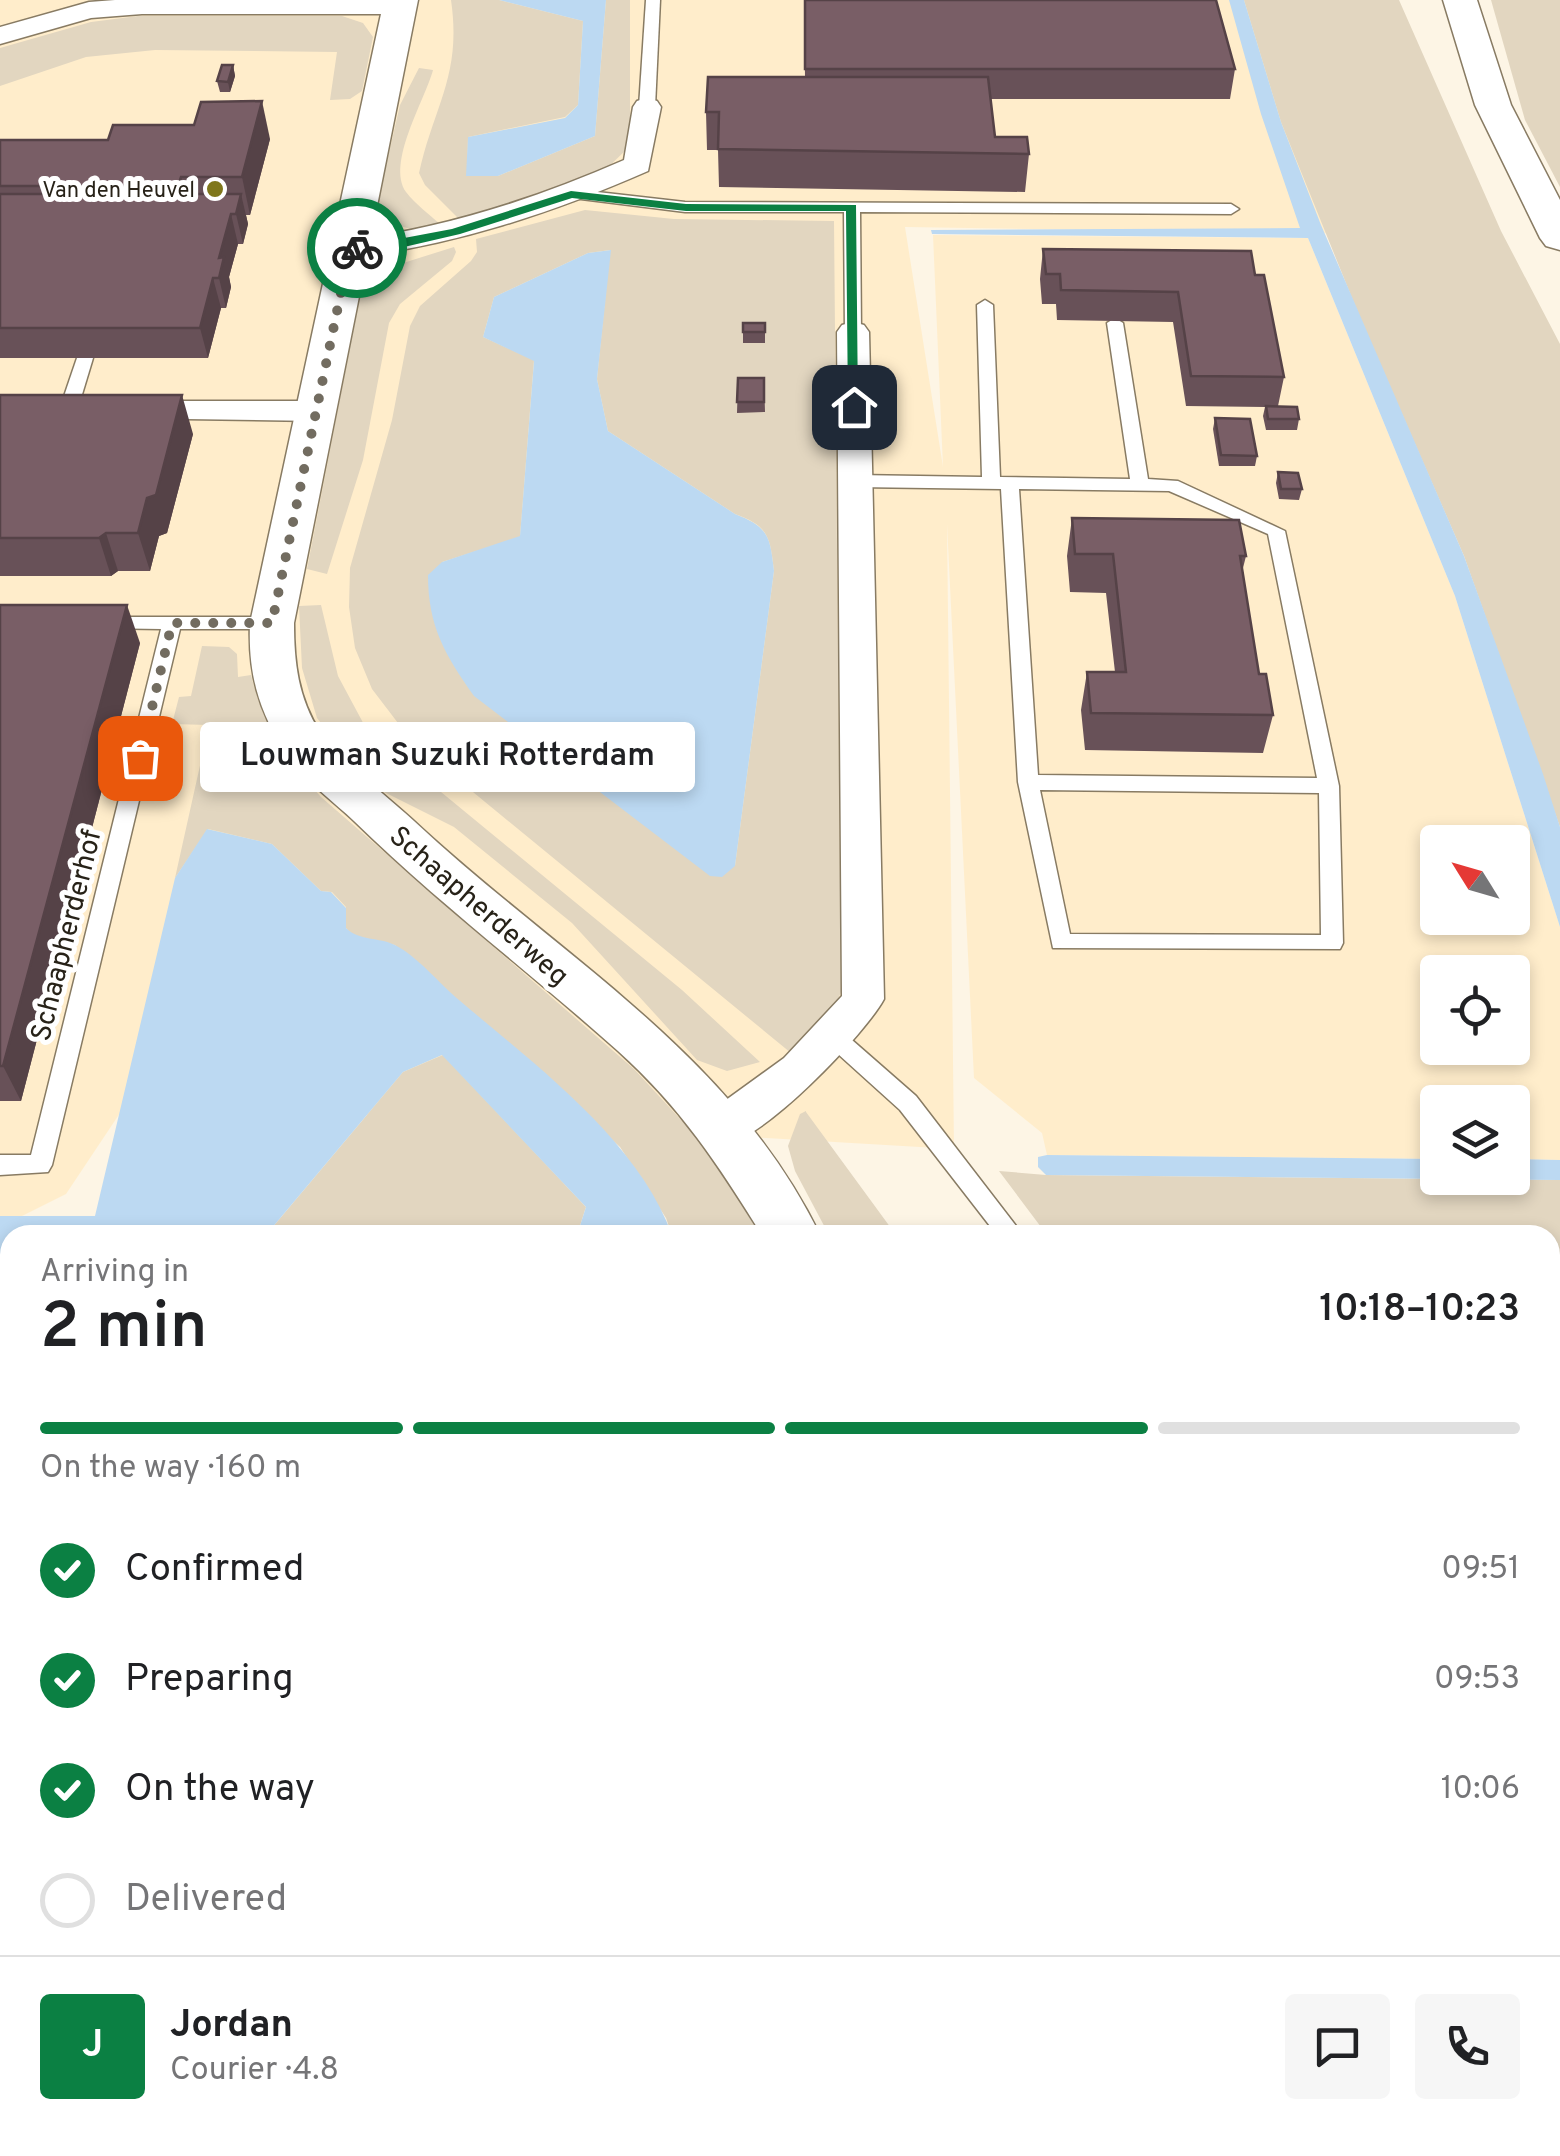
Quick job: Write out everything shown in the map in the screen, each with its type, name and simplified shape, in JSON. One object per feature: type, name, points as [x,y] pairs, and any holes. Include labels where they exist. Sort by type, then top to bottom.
[{"type":"highway","points":[[1460,0],[1493,105],[1560,238]]},
{"type":"highway","points":[[1434,30],[1493,105]]},
{"type":"street","points":[[0,36],[91,5],[401,3]]},
{"type":"street","name":"Schaapherderweg","points":[[401,3],[272,623],[271,666],[285,708],[304,745],[429,864],[636,1038],[722,1126],[786,1225]]},
{"type":"street","points":[[350,249],[404,244],[456,232],[571,194],[638,165],[647,107]]},
{"type":"street","points":[[722,1126],[794,1077],[836,1039],[863,999],[853,332]]},
{"type":"street","points":[[34,412],[317,411]]},
{"type":"lane","points":[[647,107],[653,0]]},
{"type":"lane","points":[[571,194],[686,207],[1231,209]]},
{"type":"lane","points":[[852,208],[853,332]]},
{"type":"lane","points":[[856,481],[1000,482],[1172,485],[1276,532],[1328,786],[1332,944],[1061,942],[1028,782],[1000,482],[986,305]]},
{"type":"lane","points":[[1114,323],[1140,484]]},
{"type":"lane","points":[[68,412],[85,358]]},
{"type":"lane","name":"Schaapherderhof","points":[[0,1166],[40,1165],[172,623]]},
{"type":"lane","points":[[76,624],[272,623]]},
{"type":"lane","points":[[1028,782],[1328,786]]},
{"type":"lane","points":[[836,1039],[908,1103],[1003,1225]]},
{"type":"shaded area","points":[[0,0],[1335,0],[1429,235],[905,227],[943,467],[933,235],[1308,238],[1455,596],[1528,825],[1420,825],[1420,935],[1530,935],[1530,832],[1560,927],[1560,1160],[1530,1159],[1530,1085],[1420,1085],[1420,1159],[1047,1155],[1042,1133],[974,1078],[947,524],[954,1149],[128,1101],[66,1194],[0,1225]]},
{"type":"shaded area","points":[[451,0],[499,0],[583,21],[578,105],[565,117],[468,137],[467,176],[498,176],[595,136],[606,0],[630,0],[630,146],[597,178],[459,219],[425,185],[419,173],[450,70]]},
{"type":"shaded area","points":[[1244,0],[1399,0],[1501,231],[1560,344],[1560,827],[1464,556],[1360,318],[1281,122]]},
{"type":"shaded area","points":[[1491,0],[1560,0],[1560,187],[1525,120]]},
{"type":"shaded area","points":[[138,16],[342,16],[363,23],[373,37],[362,91],[350,99],[330,100],[337,52],[155,50],[86,57],[0,86],[0,48],[91,22]]},
{"type":"shaded area","points":[[419,68],[433,70],[409,131],[401,180],[406,192],[441,225],[418,231],[382,221],[376,209],[400,105]]},
{"type":"shaded area","points":[[585,210],[674,219],[834,221],[841,992],[830,1019],[791,1053],[462,783],[401,727],[372,689],[355,648],[349,607],[350,568],[392,420],[410,326],[420,306],[471,261],[477,252],[476,239]],"holes":[[[610,250],[597,379],[608,431],[755,523],[769,541],[774,571],[735,866],[442,562],[520,537],[534,360],[483,337],[494,297],[588,253]]]},
{"type":"shaded area","points":[[454,247],[452,261],[400,304],[389,323],[363,460],[327,574],[307,569],[362,285],[384,269]]},
{"type":"shaded area","points":[[321,605],[338,676],[368,732],[682,990],[760,1062],[727,1071],[697,1060],[572,923],[454,827],[370,785],[317,718],[302,668],[299,606]]},
{"type":"shaded area","points":[[202,646],[229,647],[237,654],[238,677],[251,675],[278,741],[321,797],[634,1069],[708,1149],[754,1225],[668,1225],[620,1147],[395,945],[352,935],[346,928],[346,907],[332,892],[321,891],[272,844],[208,829],[175,878],[209,725],[172,724],[179,697],[191,696]]},
{"type":"shaded area","points":[[443,1055],[586,1207],[580,1225],[274,1225],[403,1072]]},
{"type":"shaded area","points":[[806,1111],[889,1225],[824,1225],[795,1171],[788,1146],[800,1114]]},
{"type":"shaded area","points":[[999,1171],[1046,1175],[1420,1179],[1420,1195],[1530,1195],[1530,1180],[1560,1180],[1560,1225],[1040,1225]]},
{"type":"water","points":[[499,0],[606,0],[595,136],[498,176],[466,176],[468,137],[565,118],[578,105],[583,21]]},
{"type":"water","points":[[1229,0],[1244,0],[1281,122],[1321,225],[1464,556],[1543,774],[1560,827],[1560,927],[1455,596],[1308,238],[932,234],[931,230],[1300,228],[1261,114]]},
{"type":"water","points":[[611,250],[597,379],[608,431],[755,524],[766,535],[771,550],[774,571],[735,866],[722,877],[710,876],[474,696],[447,653],[431,610],[428,575],[442,562],[520,536],[534,361],[483,337],[494,297],[588,253]]},
{"type":"water","points":[[207,829],[272,844],[321,891],[331,892],[346,908],[346,928],[404,950],[581,1106],[635,1167],[667,1225],[580,1225],[586,1207],[442,1055],[403,1072],[274,1225],[0,1225],[0,1216],[95,1216],[175,878]]},
{"type":"water","points":[[1038,1157],[1420,1159],[1420,1179],[1046,1175],[1038,1167]]},
{"type":"water","points":[[1530,1159],[1560,1160],[1560,1180],[1530,1180]]},
{"type":"building","points":[[805,0],[1216,0],[1235,69],[805,69]]},
{"type":"building","points":[[222,65],[233,65],[228,82],[217,81]]},
{"type":"building","points":[[708,77],[988,77],[995,137],[1027,137],[1029,154],[718,149],[719,112],[706,112]]},
{"type":"building","points":[[262,101],[242,177],[181,177],[178,186],[0,186],[0,140],[108,140],[113,125],[194,125],[201,102]]},
{"type":"building","points":[[0,194],[241,194],[236,214],[231,214],[219,258],[224,257],[219,278],[213,278],[200,328],[0,328]]},
{"type":"building","points":[[1043,249],[1251,251],[1255,275],[1264,275],[1284,377],[1191,376],[1178,292],[1061,290],[1060,274],[1046,274]]},
{"type":"building","points":[[743,323],[765,323],[765,332],[743,332]]},
{"type":"building","points":[[738,378],[764,378],[764,402],[737,402]]},
{"type":"building","points":[[0,395],[182,395],[156,495],[147,498],[138,533],[106,533],[99,538],[0,538]]},
{"type":"building","points":[[1266,406],[1297,407],[1299,419],[1268,419]]},
{"type":"building","points":[[1215,418],[1250,419],[1257,456],[1221,455]]},
{"type":"building","points":[[1278,472],[1298,473],[1302,489],[1281,489]]},
{"type":"building","points":[[1072,518],[1239,520],[1246,556],[1240,556],[1259,674],[1266,674],[1273,715],[1091,713],[1087,672],[1126,672],[1113,554],[1075,554]]},
{"type":"building","points":[[0,605],[127,605],[3,1066],[0,1066]]},
{"type":"way so far","points":[[140,758],[172,623],[272,623],[350,249],[357,248]]},
{"type":"place","name":"Van den Heuvel","points":[[215,189]]},
{"type":"place","name":"Louwman Suzuki Rotterdam","points":[[140,758]]},
{"type":"route","points":[[357,248],[404,244],[456,232],[571,194],[686,207],[852,208],[854,407]]}]
